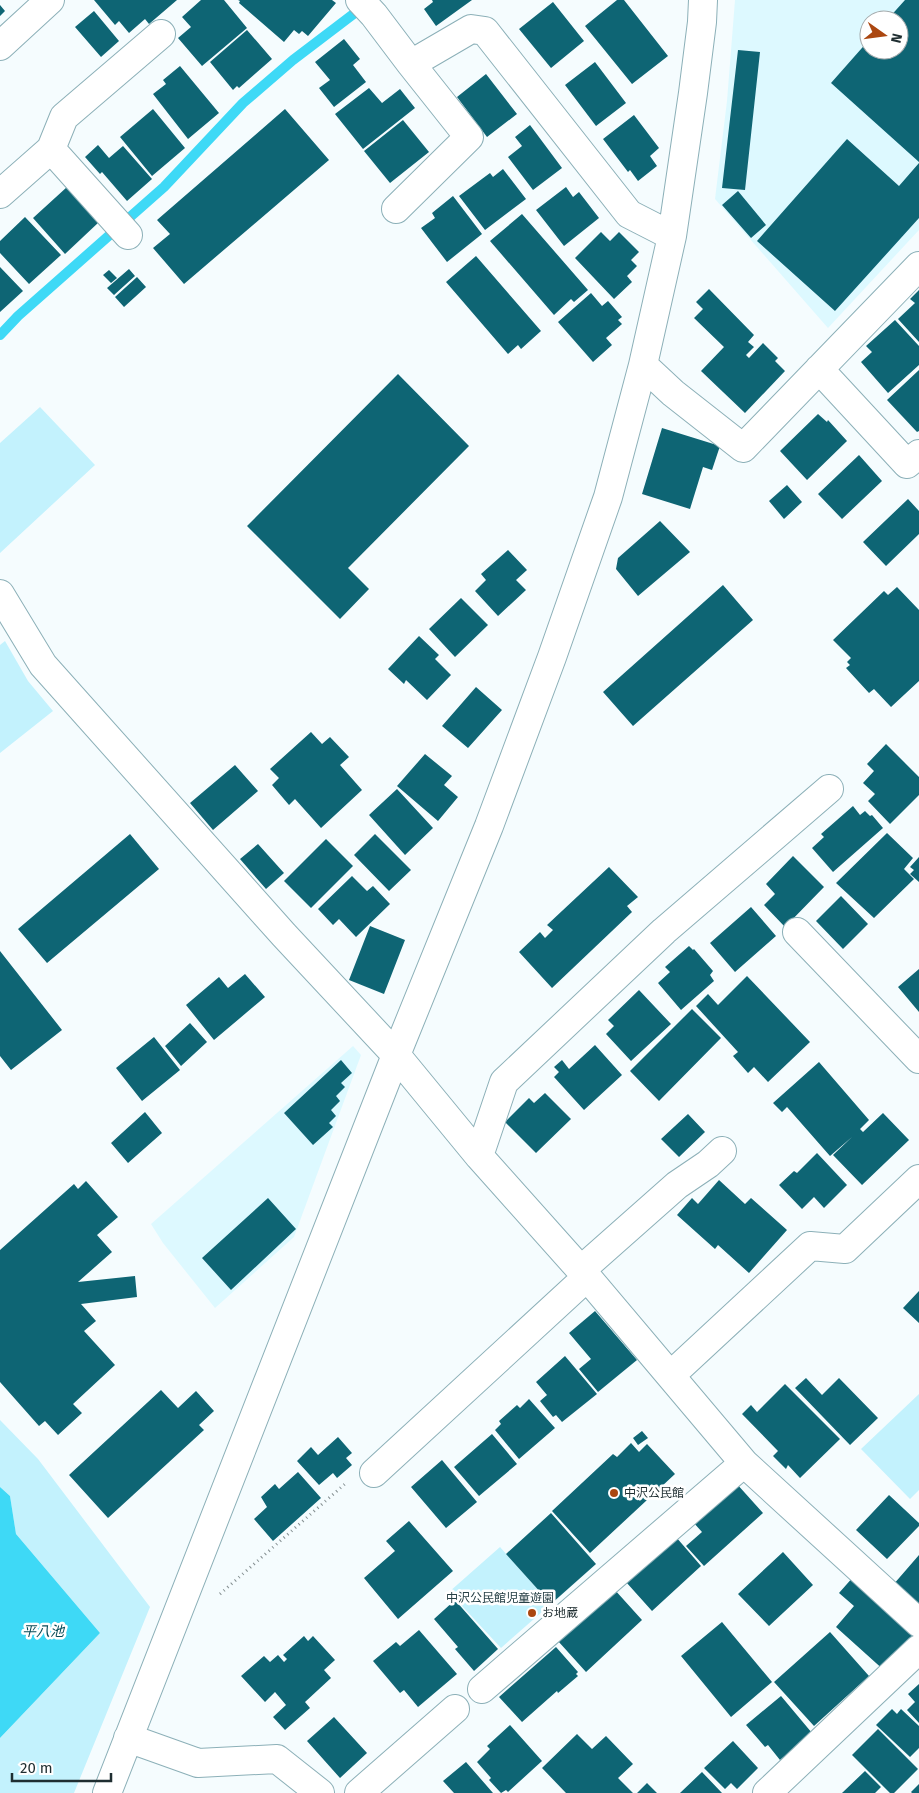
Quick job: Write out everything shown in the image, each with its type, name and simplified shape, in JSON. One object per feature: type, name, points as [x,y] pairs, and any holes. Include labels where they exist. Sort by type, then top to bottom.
[{"type":"street","points":[[0,46],[50,0]]},
{"type":"street","points":[[360,0],[374,15],[469,137],[396,209]]},
{"type":"street","points":[[107,1793],[396,1054],[488,826],[552,657],[608,497],[643,366],[672,236],[694,93],[703,0]]},
{"type":"street","points":[[411,64],[471,29],[485,32],[629,214],[672,236]]},
{"type":"street","points":[[0,194],[51,149],[64,118],[161,34]]},
{"type":"street","points":[[51,149],[128,235]]},
{"type":"street","points":[[643,366],[672,393],[743,448],[919,266]]},
{"type":"street","points":[[819,369],[907,464],[919,454]]},
{"type":"street","points":[[0,594],[43,665],[284,935],[396,1054],[479,1156],[584,1273],[744,1463],[919,1623]]},
{"type":"street","points":[[479,1156],[504,1082],[664,931],[829,788]]},
{"type":"street","points":[[797,932],[919,1058]]},
{"type":"street","points":[[374,1473],[677,1185],[708,1164],[722,1151]]},
{"type":"street","points":[[671,1375],[810,1246],[845,1249],[919,1179]]},
{"type":"street","points":[[482,1688],[744,1463]]},
{"type":"street","points":[[766,1793],[919,1649]]},
{"type":"street","points":[[358,1793],[455,1709]]},
{"type":"street","points":[[128,1738],[198,1763],[277,1759],[320,1793]]},
{"type":"path","points":[[213,1596],[218,1595],[367,1465],[374,1473]]},
{"type":"shaded area","points":[[735,0],[919,0],[919,230],[828,328],[715,199],[727,101]]},
{"type":"shaded area","points":[[353,1046],[361,1055],[294,1237],[215,1308],[163,1243],[151,1224]]},
{"type":"green space","points":[[40,407],[95,465],[0,553],[0,443]]},
{"type":"green space","points":[[5,641],[28,681],[53,711],[0,753],[0,645]]},
{"type":"green space","points":[[919,1394],[919,1490],[910,1499],[861,1449]]},
{"type":"green space","points":[[0,1420],[38,1459],[150,1607],[74,1793],[0,1793],[0,1738],[100,1633],[16,1534],[10,1496],[0,1487]]},
{"type":"green space","name":"中沢公民館児童遊園","points":[[500,1547],[551,1604],[501,1648],[449,1592]]},
{"type":"water","name":"平八池","points":[[0,1487],[10,1496],[16,1534],[100,1633],[0,1738]]},
{"type":"building","points":[[94,0],[177,0],[149,24],[145,19],[129,33],[119,21],[115,25]]},
{"type":"building","points":[[201,0],[224,0],[247,28],[202,66],[178,38],[191,27],[182,17]]},
{"type":"building","points":[[238,0],[332,0],[336,3],[308,36],[302,31],[299,34],[294,30],[284,42],[239,3],[240,1]]},
{"type":"building","points":[[432,0],[472,0],[436,26],[424,9],[433,2]]},
{"type":"building","points":[[617,0],[624,0],[668,56],[632,84],[585,26]]},
{"type":"building","points":[[905,0],[919,0],[919,162],[831,83],[859,51],[859,60],[909,60],[909,10],[896,10]]},
{"type":"building","points":[[553,2],[584,41],[551,68],[519,29]]},
{"type":"building","points":[[0,5],[5,11],[0,16]]},
{"type":"building","points":[[94,11],[119,41],[101,57],[75,27]]},
{"type":"building","points":[[247,30],[272,59],[239,88],[237,86],[233,90],[210,62]]},
{"type":"building","points":[[344,39],[360,59],[353,65],[366,82],[334,107],[319,88],[330,80],[315,62]]},
{"type":"building","points":[[738,50],[760,52],[745,190],[722,188]]},
{"type":"building","points":[[595,62],[626,103],[596,126],[565,85]]},
{"type":"building","points":[[180,66],[219,113],[188,139],[153,94],[166,84],[163,80]]},
{"type":"building","points":[[486,74],[517,114],[487,137],[457,97]]},
{"type":"building","points":[[369,88],[382,103],[400,89],[415,108],[363,149],[335,114]]},
{"type":"building","points":[[153,109],[185,148],[152,176],[120,137]]},
{"type":"building","points":[[285,109],[329,160],[184,284],[153,248],[170,234],[157,220]]},
{"type":"building","points":[[634,115],[659,148],[650,156],[657,166],[638,181],[630,170],[628,172],[603,139]]},
{"type":"building","points":[[403,120],[429,152],[390,183],[364,151]]},
{"type":"building","points":[[530,125],[562,168],[533,190],[508,157],[522,146],[515,137]]},
{"type":"building","points":[[847,139],[899,186],[919,163],[919,218],[835,311],[757,241]]},
{"type":"building","points":[[98,145],[109,158],[123,146],[152,179],[127,201],[102,172],[100,174],[85,157]]},
{"type":"building","points":[[503,169],[526,199],[485,230],[459,196],[490,173],[493,177]]},
{"type":"building","points":[[67,187],[99,222],[65,254],[33,218]]},
{"type":"building","points":[[566,187],[573,197],[579,192],[599,218],[564,246],[536,210]]},
{"type":"building","points":[[738,191],[766,225],[751,238],[722,205]]},
{"type":"building","points":[[453,196],[482,234],[447,262],[421,228],[435,218],[432,213]]},
{"type":"building","points":[[522,214],[588,290],[574,302],[571,299],[554,315],[490,241]]},
{"type":"building","points":[[25,217],[61,255],[29,284],[0,253],[0,241]]},
{"type":"building","points":[[601,232],[610,241],[619,232],[639,252],[631,260],[637,266],[627,276],[632,282],[614,299],[575,258]]},
{"type":"building","points":[[476,256],[541,331],[521,349],[518,345],[508,354],[446,282]]},
{"type":"building","points":[[0,267],[23,291],[0,312]]},
{"type":"building","points":[[129,269],[135,276],[114,295],[107,288]]},
{"type":"building","points":[[109,270],[117,278],[111,283],[103,275]]},
{"type":"building","points":[[137,277],[146,287],[124,307],[115,297]]},
{"type":"building","points":[[709,289],[754,335],[748,342],[754,347],[746,355],[749,358],[763,343],[778,358],[775,361],[785,371],[745,413],[701,371],[724,347],[694,318],[703,309],[696,302]]},
{"type":"building","points":[[919,290],[919,342],[898,319],[915,303],[910,299]]},
{"type":"building","points":[[591,293],[602,306],[608,301],[622,317],[618,320],[622,324],[606,338],[612,345],[593,362],[558,322]]},
{"type":"building","points":[[895,320],[919,346],[919,365],[888,393],[861,362],[872,352],[866,346]]},
{"type":"building","points":[[919,370],[919,431],[917,432],[887,400]]},
{"type":"building","points":[[398,374],[469,446],[348,568],[369,589],[340,619],[247,526]]},
{"type":"building","points":[[818,414],[827,422],[828,420],[847,441],[807,480],[780,451]]},
{"type":"building","points":[[662,428],[720,446],[712,470],[703,467],[690,509],[642,494]]},
{"type":"building","points":[[859,455],[882,481],[842,519],[818,494]]},
{"type":"building","points":[[787,485],[802,502],[784,519],[769,501]]},
{"type":"building","points":[[908,499],[919,511],[919,534],[886,566],[863,542]]},
{"type":"building","points":[[660,521],[690,552],[638,596],[616,569],[618,558]]},
{"type":"building","points":[[508,550],[527,570],[516,580],[526,590],[498,616],[475,591],[486,580],[481,574]]},
{"type":"building","points":[[723,585],[753,620],[633,726],[603,692]]},
{"type":"building","points":[[897,587],[919,610],[919,681],[891,707],[874,689],[869,693],[846,668],[850,665],[847,662],[851,658],[833,640],[884,591],[888,595]]},
{"type":"building","points":[[461,598],[488,625],[455,657],[429,629]]},
{"type":"building","points":[[419,636],[439,655],[435,659],[451,675],[427,700],[406,680],[404,684],[388,669]]},
{"type":"building","points":[[476,687],[502,710],[468,748],[442,726]]},
{"type":"building","points":[[311,732],[322,744],[330,737],[349,757],[340,765],[362,790],[321,828],[295,799],[289,805],[272,785],[279,778],[270,769]]},
{"type":"building","points":[[886,744],[919,777],[919,795],[890,824],[868,801],[875,794],[863,783],[874,771],[867,764]]},
{"type":"building","points":[[425,754],[452,776],[444,785],[458,797],[438,821],[397,786]]},
{"type":"building","points":[[235,765],[258,791],[213,830],[190,803]]},
{"type":"building","points":[[397,789],[433,828],[405,855],[369,815]]},
{"type":"building","points":[[853,806],[860,815],[865,811],[870,816],[872,815],[883,828],[833,872],[812,848],[824,837],[821,834]]},
{"type":"building","points":[[887,833],[913,858],[904,869],[914,879],[874,918],[836,883]]},
{"type":"building","points":[[130,834],[159,869],[47,963],[18,929]]},
{"type":"building","points":[[375,834],[411,870],[389,891],[354,855]]},
{"type":"building","points":[[326,839],[353,866],[311,908],[284,881]]},
{"type":"building","points":[[258,844],[284,873],[266,889],[240,859]]},
{"type":"building","points":[[793,856],[824,887],[785,927],[764,905],[775,894],[766,884]]},
{"type":"building","points":[[919,857],[919,882],[910,874],[914,870],[910,867]]},
{"type":"building","points":[[609,867],[638,897],[627,906],[632,912],[552,988],[519,952],[540,932],[545,938],[553,930],[547,925]]},
{"type":"building","points":[[352,876],[367,891],[373,886],[390,904],[356,937],[339,919],[333,925],[318,909]]},
{"type":"building","points":[[841,896],[868,924],[843,949],[816,921]]},
{"type":"building","points":[[751,907],[776,936],[735,972],[710,943]]},
{"type":"building","points":[[370,926],[405,940],[384,994],[349,980]]},
{"type":"building","points":[[689,946],[694,949],[713,971],[710,975],[714,981],[681,1010],[658,983],[670,972],[665,967]]},
{"type":"building","points":[[0,951],[62,1030],[11,1070],[0,1056]]},
{"type":"building","points":[[919,969],[919,1012],[898,987]]},
{"type":"building","points":[[245,974],[265,997],[214,1040],[186,1005],[219,977],[228,988]]},
{"type":"building","points":[[747,976],[810,1042],[768,1082],[754,1067],[748,1073],[733,1056],[738,1052],[696,1006],[708,994],[718,1005]]},
{"type":"building","points":[[639,990],[671,1024],[631,1061],[606,1034],[614,1026],[608,1020]]},
{"type":"building","points":[[692,1009],[721,1038],[659,1101],[630,1071]]},
{"type":"building","points":[[190,1023],[207,1042],[181,1066],[165,1046]]},
{"type":"building","points":[[154,1037],[180,1070],[142,1101],[116,1068]]},
{"type":"building","points":[[595,1045],[622,1075],[584,1110],[554,1077],[559,1072],[554,1067],[562,1060],[569,1069]]},
{"type":"building","points":[[341,1060],[352,1073],[341,1083],[345,1087],[336,1096],[340,1101],[331,1110],[336,1116],[329,1123],[333,1127],[313,1145],[284,1113]]},
{"type":"building","points":[[819,1062],[869,1120],[860,1129],[863,1132],[883,1113],[909,1140],[862,1185],[833,1155],[852,1137],[830,1156],[787,1107],[782,1112],[773,1103]]},
{"type":"building","points":[[545,1093],[571,1119],[536,1153],[505,1122],[529,1098],[534,1103]]},
{"type":"building","points":[[145,1112],[162,1133],[128,1163],[111,1143]]},
{"type":"building","points":[[688,1114],[705,1132],[679,1157],[661,1139]]},
{"type":"building","points":[[817,1153],[847,1185],[824,1208],[814,1197],[802,1209],[779,1185],[794,1171],[797,1173]]},
{"type":"building","points":[[719,1180],[745,1204],[751,1198],[787,1230],[749,1273],[718,1245],[715,1249],[677,1215],[692,1198],[698,1204]]},
{"type":"building","points":[[86,1181],[118,1217],[97,1235],[112,1252],[78,1282],[135,1276],[137,1297],[81,1304],[96,1321],[84,1331],[115,1365],[73,1404],[82,1413],[58,1435],[45,1421],[39,1426],[0,1382],[0,1250],[74,1184],[78,1189]]},
{"type":"building","points":[[268,1198],[296,1229],[231,1290],[202,1258]]},
{"type":"building","points":[[919,1291],[919,1323],[903,1308]]},
{"type":"building","points":[[595,1311],[637,1360],[598,1392],[579,1369],[591,1359],[569,1333]]},
{"type":"building","points":[[565,1356],[597,1394],[562,1422],[556,1415],[553,1417],[540,1401],[547,1395],[536,1382]]},
{"type":"building","points":[[806,1378],[822,1395],[839,1378],[878,1418],[850,1445],[795,1388]]},
{"type":"building","points":[[785,1384],[840,1439],[800,1478],[788,1465],[786,1469],[773,1456],[778,1451],[742,1414],[751,1405],[757,1412]]},
{"type":"building","points":[[161,1390],[178,1408],[196,1391],[214,1411],[199,1425],[204,1430],[108,1518],[69,1475]]},
{"type":"building","points":[[529,1399],[555,1428],[519,1459],[495,1430],[501,1424],[499,1421],[517,1405],[520,1408]]},
{"type":"building","points":[[642,1431],[648,1438],[638,1445],[633,1438]]},
{"type":"building","points":[[492,1434],[517,1464],[479,1496],[454,1467]]},
{"type":"building","points":[[338,1437],[352,1453],[346,1458],[352,1465],[337,1478],[333,1473],[319,1485],[297,1461],[311,1447],[318,1455]]},
{"type":"building","name":"中沢公民館","points":[[631,1443],[639,1452],[647,1444],[675,1474],[590,1553],[552,1511],[613,1454],[617,1457]]},
{"type":"building","points":[[442,1460],[477,1502],[446,1528],[411,1487]]},
{"type":"building","points":[[298,1472],[321,1498],[273,1541],[254,1519],[267,1507],[261,1497],[275,1484],[279,1489]]},
{"type":"building","points":[[736,1483],[763,1513],[704,1566],[686,1546],[702,1532],[693,1522]]},
{"type":"building","points":[[889,1495],[919,1523],[919,1526],[887,1559],[856,1530]]},
{"type":"building","points":[[551,1513],[596,1564],[551,1604],[506,1554]]},
{"type":"building","points":[[409,1521],[453,1571],[398,1619],[364,1578],[395,1551],[386,1541]]},
{"type":"building","points":[[676,1537],[701,1566],[652,1611],[626,1582]]},
{"type":"building","points":[[783,1552],[813,1585],[769,1626],[738,1594]]},
{"type":"building","points":[[919,1555],[919,1608],[893,1585]]},
{"type":"building","points":[[854,1576],[919,1636],[886,1672],[836,1627],[854,1606],[839,1593]]},
{"type":"building","points":[[614,1589],[642,1620],[586,1672],[558,1641]]},
{"type":"building","points":[[455,1600],[498,1649],[474,1671],[455,1649],[458,1647],[434,1619]]},
{"type":"building","points":[[722,1622],[772,1682],[731,1717],[681,1656]]},
{"type":"building","points":[[419,1630],[457,1674],[418,1707],[404,1690],[400,1693],[373,1661],[396,1642],[400,1646]]},
{"type":"building","points":[[830,1632],[869,1676],[814,1726],[774,1682]]},
{"type":"building","points":[[304,1636],[308,1641],[313,1636],[335,1660],[324,1670],[331,1678],[305,1702],[310,1708],[285,1730],[273,1717],[286,1705],[275,1692],[265,1702],[241,1676],[264,1656],[270,1662],[278,1655],[284,1662],[287,1659],[283,1655]]},
{"type":"building","points":[[556,1647],[578,1672],[576,1674],[578,1676],[558,1693],[557,1691],[522,1722],[499,1697]]},
{"type":"building","points":[[919,1684],[919,1723],[907,1710],[915,1702],[908,1694]]},
{"type":"building","points":[[781,1696],[812,1733],[780,1760],[768,1745],[765,1747],[746,1725]]},
{"type":"building","points":[[892,1709],[897,1714],[901,1709],[919,1726],[919,1748],[910,1757],[876,1725]]},
{"type":"building","points":[[334,1717],[367,1753],[340,1778],[307,1741]]},
{"type":"building","points":[[510,1725],[542,1761],[508,1792],[506,1790],[501,1793],[489,1780],[491,1778],[477,1762],[490,1749],[487,1746]]},
{"type":"building","points":[[878,1729],[918,1769],[894,1793],[890,1793],[852,1755]]},
{"type":"building","points":[[577,1734],[592,1749],[606,1736],[633,1764],[618,1778],[633,1793],[566,1793],[542,1768]]},
{"type":"building","points":[[733,1741],[758,1768],[737,1789],[731,1783],[725,1789],[704,1768]]},
{"type":"building","points":[[466,1762],[493,1793],[454,1793],[443,1781]]},
{"type":"building","points":[[865,1771],[881,1787],[875,1793],[842,1793]]},
{"type":"building","points":[[702,1772],[722,1793],[680,1793]]},
{"type":"building","points":[[647,1783],[657,1793],[637,1793]]},
{"type":"building","points":[[919,1784],[919,1793],[912,1793],[911,1792]]},
{"type":"waterway","points":[[0,335],[18,316],[164,187],[243,103],[293,60],[364,6]]},
{"type":"place","name":"中沢公民館","points":[[614,1493]]},
{"type":"place","name":"お地蔵","points":[[532,1613]]}]
